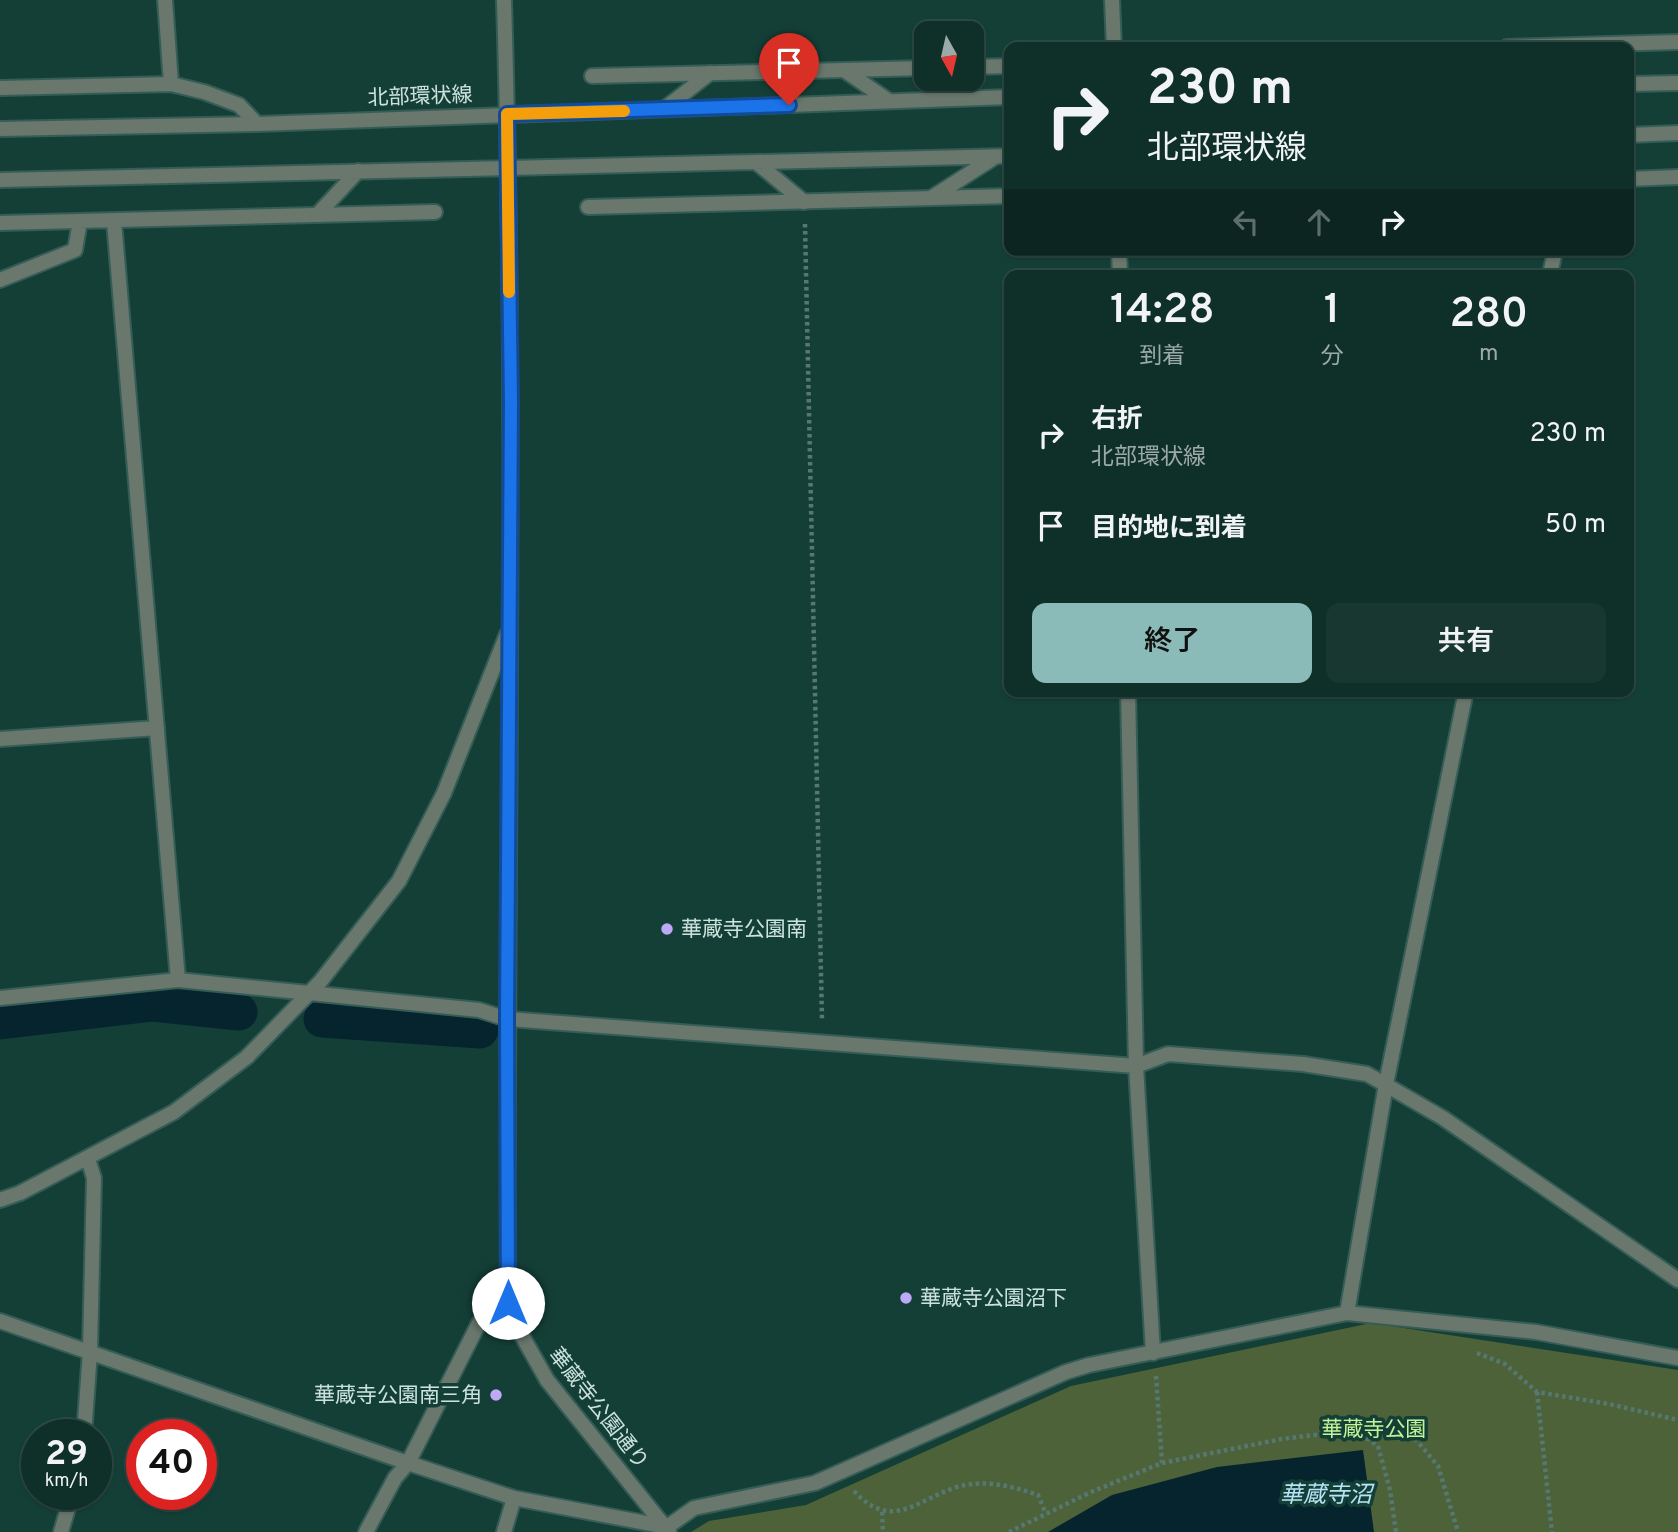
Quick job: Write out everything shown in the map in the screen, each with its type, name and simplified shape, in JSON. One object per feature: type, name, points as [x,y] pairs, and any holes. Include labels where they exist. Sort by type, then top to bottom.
[{"type":"street","points":[[165,0],[171,84]]},
{"type":"street","name":"華蔵寺公園通り","points":[[503,0],[511,402],[508,1303],[516,1325],[547,1380],[668,1529]]},
{"type":"street","points":[[1112,0],[1114,42]]},
{"type":"street","points":[[1634,43],[1678,42]]},
{"type":"street","points":[[984,67],[1004,66]]},
{"type":"street","points":[[592,76],[914,68]]},
{"type":"street","points":[[844,70],[890,101]]},
{"type":"street","points":[[664,110],[710,73]]},
{"type":"street","points":[[1634,84],[1678,83]]},
{"type":"street","points":[[0,88],[171,84],[239,105],[257,124]]},
{"type":"street","name":"北部環状線","points":[[0,129],[257,124],[1004,97]]},
{"type":"street","points":[[1634,135],[1678,133]]},
{"type":"street","points":[[0,180],[1003,156]]},
{"type":"street","points":[[931,198],[1003,156]]},
{"type":"street","points":[[756,162],[804,202]]},
{"type":"street","points":[[317,215],[358,171]]},
{"type":"street","points":[[1634,179],[1678,177]]},
{"type":"street","points":[[588,207],[1004,196]]},
{"type":"street","points":[[0,223],[435,212]]},
{"type":"street","points":[[114,220],[178,980]]},
{"type":"street","points":[[0,280],[75,250],[80,221]]},
{"type":"street","points":[[0,1200],[20,1193],[88,1159],[174,1112],[247,1057],[308,994],[399,881],[444,793],[511,626]]},
{"type":"street","points":[[1128,697],[1136,1066],[1153,1353]]},
{"type":"street","points":[[1347,1313],[1386,1084],[1465,697]]},
{"type":"street","points":[[0,739],[157,729]]},
{"type":"street","points":[[0,998],[178,980],[479,1010],[507,1019],[1136,1066],[1168,1054],[1303,1064],[1367,1074],[1443,1118],[1678,1280]]},
{"type":"street","points":[[85,1419],[90,1351],[94,1178],[88,1159]]},
{"type":"street","points":[[366,1532],[395,1478],[408,1463],[479,1323],[508,1303]]},
{"type":"street","points":[[0,1321],[514,1498],[668,1529],[694,1508],[815,1483],[1066,1372],[1089,1365],[1347,1313],[1536,1332],[1678,1358]]},
{"type":"street","points":[[504,1532],[514,1498]]},
{"type":"street","points":[[61,1532],[67,1510]]},
{"type":"path","points":[[804,202],[823,1042]]},
{"type":"path","points":[[1467,1349],[1505,1364],[1538,1392],[1609,1404],[1678,1420]]},
{"type":"path","points":[[1156,1368],[1162,1462]]},
{"type":"path","points":[[1538,1392],[1552,1532]]},
{"type":"path","points":[[1355,1430],[1378,1446],[1390,1490],[1396,1532]]},
{"type":"path","points":[[1009,1532],[1091,1492],[1162,1462],[1282,1439],[1355,1430],[1408,1430],[1438,1466],[1458,1532]]},
{"type":"path","points":[[849,1486],[863,1500],[882,1512],[911,1508],[958,1486],[1004,1483],[1038,1494],[1046,1514]]},
{"type":"path","points":[[882,1512],[883,1532]]},
{"type":"green space","name":"華蔵寺公園","points":[[1371,1323],[1678,1370],[1678,1532],[691,1532],[709,1521],[806,1505],[1071,1386]]},
{"type":"water","name":"華蔵寺沼","points":[[1363,1450],[1374,1532],[1048,1532],[1112,1495],[1217,1467]]},
{"type":"waterway","points":[[0,1021],[153,1003],[239,1012]]},
{"type":"waterway","points":[[322,1019],[480,1030]]},
{"type":"slow traffic","points":[[509,292],[507,114],[624,111]]},
{"type":"place","name":"華蔵寺公園南","points":[[667,929]]},
{"type":"place","name":"華蔵寺公園沼下","points":[[906,1298]]},
{"type":"place","name":"華蔵寺公園南三角","points":[[496,1395]]},
{"type":"route","points":[[508,1303],[511,402],[507,114],[789,105]]}]
